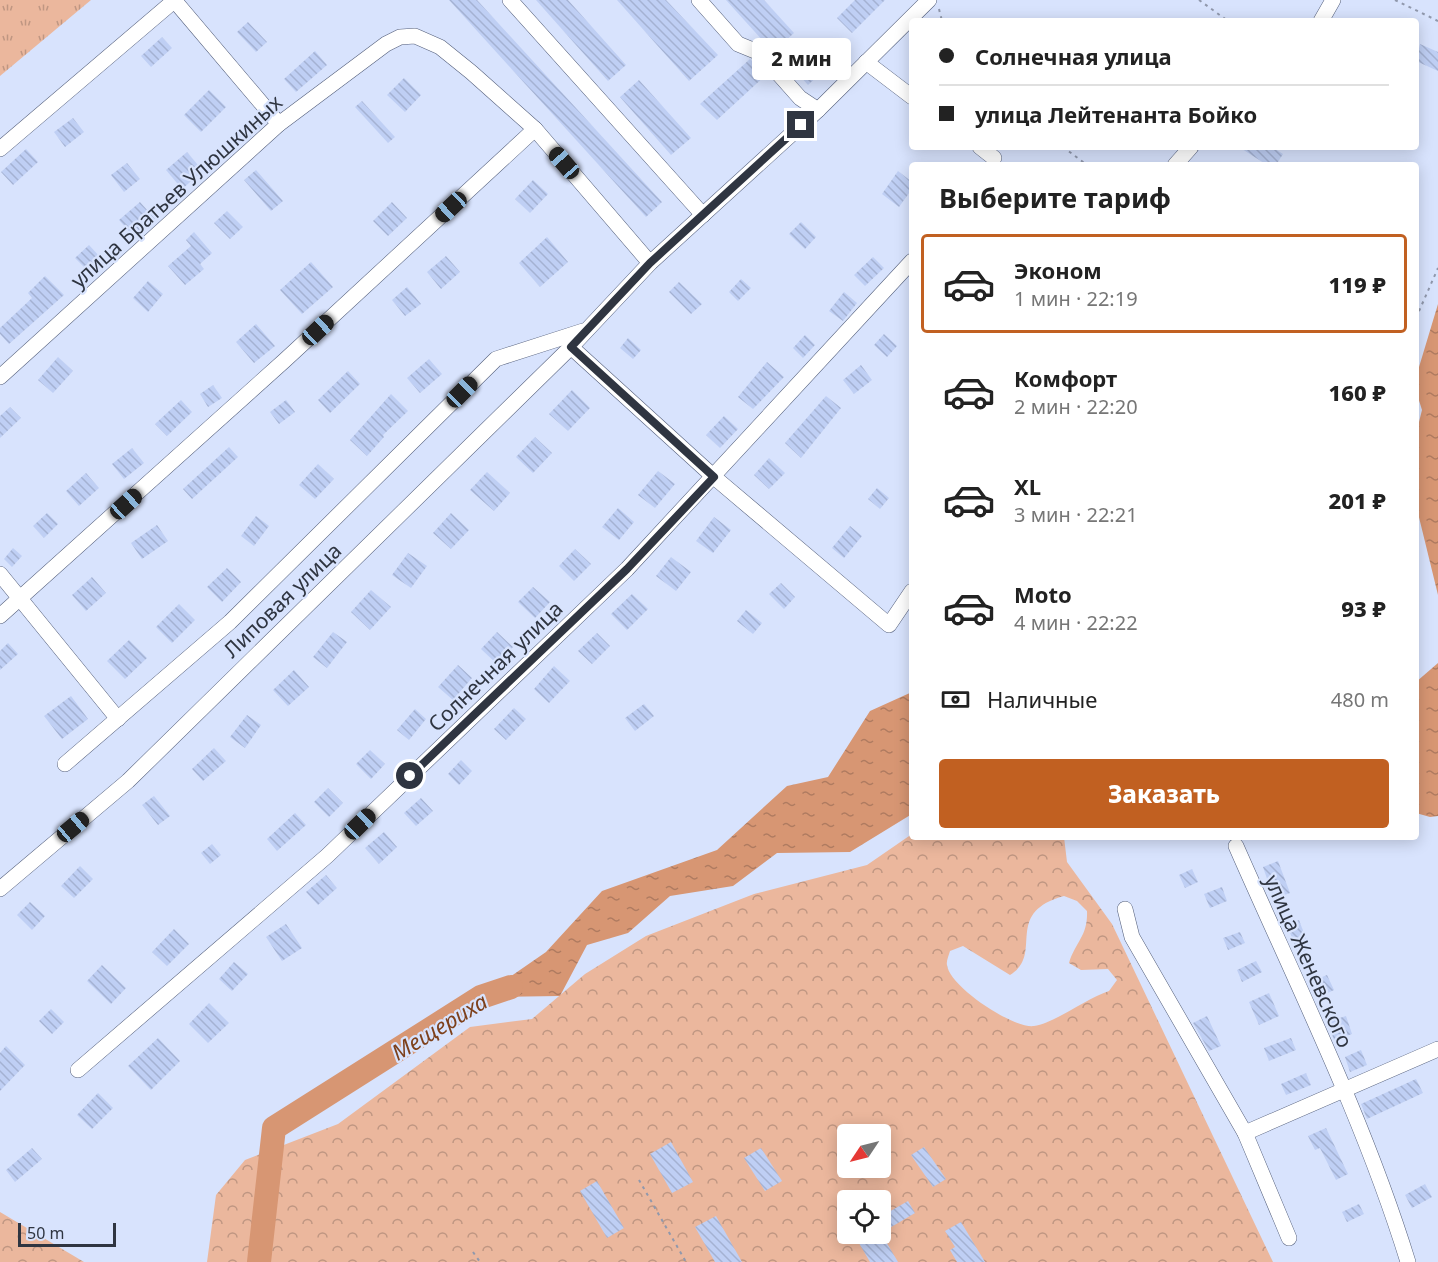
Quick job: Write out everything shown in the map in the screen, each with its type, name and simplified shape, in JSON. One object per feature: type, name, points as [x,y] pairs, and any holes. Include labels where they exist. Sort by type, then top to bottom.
[{"type":"street","points":[[0,149],[175,0],[279,124]]},
{"type":"street","points":[[510,0],[703,215]]},
{"type":"street","points":[[699,0],[738,44],[760,53],[800,98],[818,110]]},
{"type":"street","name":"Липовая улица","points":[[911,18],[929,0]]},
{"type":"street","points":[[1323,18],[1333,0]]},
{"type":"street","name":"Липовая улица","points":[[0,889],[128,781],[571,347],[583,331],[650,263],[818,110],[909,20]]},
{"type":"street","name":"улица Братьев Улюшкиных","points":[[0,377],[279,124],[386,44],[400,37],[415,36],[440,47],[535,129]]},
{"type":"street","points":[[866,62],[909,95]]},
{"type":"street","points":[[0,616],[21,600],[535,129],[650,263]]},
{"type":"street","points":[[984,150],[994,158]]},
{"type":"street","points":[[1177,162],[1188,150]]},
{"type":"street","name":"Солнечная улица","points":[[78,1070],[327,856],[627,569],[909,264]]},
{"type":"street","points":[[65,764],[230,622],[495,359],[583,331]]},
{"type":"street","points":[[571,347],[714,477],[889,625],[909,595]]},
{"type":"street","points":[[0,574],[118,719]]},
{"type":"street","name":"улица Женевского","points":[[1236,846],[1344,1092],[1397,1224],[1408,1262]]},
{"type":"street","points":[[1125,909],[1132,937],[1245,1133],[1289,1239]]},
{"type":"street","points":[[1245,1133],[1344,1092],[1438,1049]]},
{"type":"path","points":[[1199,0],[1224,18]]},
{"type":"path","points":[[1395,0],[1438,21]]},
{"type":"path","points":[[1067,150],[1083,162]]},
{"type":"path","points":[[1419,311],[1438,268]]},
{"type":"path","points":[[639,1180],[686,1262]]},
{"type":"path","points":[[473,1252],[480,1262]]},
{"type":"green space","points":[[0,0],[91,0],[0,76]]},
{"type":"green space","points":[[909,836],[909,840],[1064,840],[1067,862],[1112,924],[1273,1262],[207,1262],[216,1195],[245,1160],[338,1124],[470,1027],[532,1019],[585,974],[646,936],[754,894],[867,865]],"holes":[[[1064,896],[1077,901],[1087,911],[1084,933],[1069,963],[1081,970],[1108,969],[1117,980],[1109,991],[1051,1020],[1034,1026],[1012,1021],[983,1004],[958,984],[950,974],[947,963],[950,951],[963,946],[1010,975],[1020,966],[1024,956],[1029,923],[1034,913],[1045,903]]]},
{"type":"green space","points":[[0,1212],[84,1262],[0,1262]]},
{"type":"water","points":[[1438,304],[1438,595],[1419,517],[1419,422],[1422,410],[1419,400],[1419,367]]},
{"type":"water","points":[[1438,663],[1438,816],[1430,817],[1419,814],[1419,679]]},
{"type":"water","points":[[909,693],[909,816],[850,852],[777,853],[733,886],[670,896],[628,933],[587,945],[560,996],[481,997],[546,952],[602,891],[717,850],[787,786],[828,777],[870,711]]},
{"type":"building","points":[[449,0],[477,0],[662,202],[646,217]]},
{"type":"building","points":[[536,0],[568,0],[626,65],[608,81]]},
{"type":"building","points":[[617,0],[666,0],[718,55],[689,81]]},
{"type":"building","points":[[726,0],[764,0],[794,33],[773,52]]},
{"type":"building","points":[[855,0],[885,0],[852,33],[837,18]]},
{"type":"building","points":[[248,22],[267,42],[256,52],[237,32]]},
{"type":"building","points":[[162,37],[172,48],[151,67],[141,56]]},
{"type":"building","points":[[1420,44],[1438,52],[1438,71],[1419,62]]},
{"type":"building","points":[[811,49],[827,67],[808,85],[791,66]]},
{"type":"building","points":[[315,51],[327,65],[296,92],[284,79]]},
{"type":"building","points":[[750,59],[766,75],[717,120],[700,104]]},
{"type":"building","points":[[404,78],[421,95],[405,112],[387,95]]},
{"type":"building","points":[[639,80],[691,138],[671,155],[620,97]]},
{"type":"building","points":[[209,90],[226,107],[201,132],[184,115]]},
{"type":"building","points":[[362,101],[395,137],[388,143],[355,107]]},
{"type":"building","points":[[73,118],[84,132],[65,147],[54,132]]},
{"type":"building","points":[[252,119],[261,127],[245,142],[237,134]]},
{"type":"building","points":[[26,149],[38,162],[13,185],[1,172]]},
{"type":"building","points":[[1244,150],[1277,150],[1283,154],[1278,162],[1262,162]]},
{"type":"building","points":[[187,152],[203,171],[182,189],[166,170]]},
{"type":"building","points":[[127,163],[140,179],[124,192],[111,175]]},
{"type":"building","points":[[256,170],[283,201],[271,211],[244,180]]},
{"type":"building","points":[[898,171],[909,180],[909,193],[899,207],[882,194]]},
{"type":"building","points":[[533,180],[548,194],[530,213],[515,199]]},
{"type":"building","points":[[140,202],[155,219],[134,237],[119,220]]},
{"type":"building","points":[[392,202],[407,218],[388,236],[373,221]]},
{"type":"building","points":[[227,211],[243,227],[230,239],[214,223]]},
{"type":"building","points":[[801,222],[816,237],[805,249],[789,234]]},
{"type":"building","points":[[194,232],[212,253],[200,264],[204,269],[185,285],[168,266],[191,246],[186,240]]},
{"type":"building","points":[[547,237],[568,262],[540,287],[519,263]]},
{"type":"building","points":[[89,245],[101,258],[88,271],[75,258]]},
{"type":"building","points":[[446,256],[460,272],[441,289],[427,272]]},
{"type":"building","points":[[873,257],[884,268],[865,286],[854,275]]},
{"type":"building","points":[[311,262],[333,287],[302,314],[280,290]]},
{"type":"building","points":[[45,276],[64,295],[9,344],[0,334],[0,328],[32,298],[28,293]]},
{"type":"building","points":[[741,279],[751,288],[738,301],[729,292]]},
{"type":"building","points":[[148,281],[163,294],[148,312],[133,298]]},
{"type":"building","points":[[679,282],[702,304],[691,314],[669,292]]},
{"type":"building","points":[[407,287],[421,304],[405,316],[392,300]]},
{"type":"building","points":[[844,292],[857,303],[843,321],[829,311]]},
{"type":"building","points":[[256,324],[275,346],[254,363],[236,342]]},
{"type":"building","points":[[884,334],[897,346],[887,357],[874,345]]},
{"type":"building","points":[[805,335],[815,345],[803,358],[793,348]]},
{"type":"building","points":[[628,338],[641,350],[633,359],[620,348]]},
{"type":"building","points":[[58,357],[73,371],[53,393],[38,380]]},
{"type":"building","points":[[429,359],[442,374],[420,393],[407,378]]},
{"type":"building","points":[[767,362],[784,377],[753,409],[738,397]]},
{"type":"building","points":[[861,365],[872,380],[854,394],[843,380]]},
{"type":"building","points":[[348,371],[360,384],[330,413],[318,400]]},
{"type":"building","points":[[213,385],[222,398],[208,407],[200,394]]},
{"type":"building","points":[[572,390],[590,408],[568,431],[549,414]]},
{"type":"building","points":[[391,394],[408,411],[383,435],[384,437],[367,456],[350,440]]},
{"type":"building","points":[[826,396],[841,408],[801,458],[785,443]]},
{"type":"building","points":[[181,400],[192,412],[167,436],[155,424]]},
{"type":"building","points":[[286,400],[295,412],[279,424],[270,412]]},
{"type":"building","points":[[10,407],[21,418],[0,438],[0,416]]},
{"type":"building","points":[[724,416],[738,429],[720,448],[706,435]]},
{"type":"building","points":[[535,437],[552,453],[533,473],[516,457]]},
{"type":"building","points":[[229,447],[238,457],[192,499],[183,489]]},
{"type":"building","points":[[132,448],[144,463],[124,479],[112,464]]},
{"type":"building","points":[[769,458],[785,473],[769,489],[754,475]]},
{"type":"building","points":[[318,464],[334,479],[315,499],[299,485]]},
{"type":"building","points":[[658,471],[675,484],[655,508],[638,495]]},
{"type":"building","points":[[487,472],[510,493],[494,511],[470,490]]},
{"type":"building","points":[[86,473],[99,488],[79,506],[66,491]]},
{"type":"building","points":[[877,488],[889,498],[880,509],[868,499]]},
{"type":"building","points":[[618,508],[634,522],[619,540],[602,527]]},
{"type":"building","points":[[47,513],[58,524],[44,538],[33,526]]},
{"type":"building","points":[[451,513],[469,530],[451,549],[433,533]]},
{"type":"building","points":[[256,516],[269,526],[254,546],[241,536]]},
{"type":"building","points":[[714,517],[731,530],[713,553],[696,541]]},
{"type":"building","points":[[157,525],[168,541],[142,559],[131,543]]},
{"type":"building","points":[[850,526],[862,536],[844,558],[832,548]]},
{"type":"building","points":[[13,548],[22,556],[12,567],[4,559]]},
{"type":"building","points":[[575,549],[591,564],[574,581],[559,566]]},
{"type":"building","points":[[408,553],[427,566],[411,588],[392,575]]},
{"type":"building","points":[[671,557],[691,572],[676,591],[656,576]]},
{"type":"building","points":[[227,568],[241,582],[222,602],[207,587]]},
{"type":"building","points":[[92,577],[106,593],[86,611],[72,595]]},
{"type":"building","points":[[781,583],[795,597],[784,609],[769,594]]},
{"type":"building","points":[[533,587],[550,602],[535,618],[518,602]]},
{"type":"building","points":[[371,590],[391,607],[370,630],[351,612]]},
{"type":"building","points":[[632,594],[648,609],[627,630],[611,614]]},
{"type":"building","points":[[179,604],[195,620],[172,643],[156,627]]},
{"type":"building","points":[[746,610],[762,623],[753,634],[737,621]]},
{"type":"building","points":[[333,632],[347,642],[327,668],[313,657]]},
{"type":"building","points":[[497,632],[513,647],[497,664],[481,649]]},
{"type":"building","points":[[597,633],[610,646],[592,664],[578,651]]},
{"type":"building","points":[[129,640],[147,658],[125,679],[107,661]]},
{"type":"building","points":[[8,643],[18,654],[0,670],[0,651]]},
{"type":"building","points":[[458,665],[472,678],[453,700],[438,687]]},
{"type":"building","points":[[554,666],[570,681],[549,703],[534,689]]},
{"type":"building","points":[[294,670],[309,687],[288,706],[273,690]]},
{"type":"building","points":[[71,696],[88,719],[62,739],[44,716]]},
{"type":"building","points":[[644,704],[654,716],[635,731],[625,718]]},
{"type":"building","points":[[514,708],[526,719],[506,740],[494,729]]},
{"type":"building","points":[[415,709],[426,719],[409,740],[397,730]]},
{"type":"building","points":[[247,715],[261,725],[245,748],[230,737]]},
{"type":"building","points":[[214,748],[226,761],[203,781],[192,769]]},
{"type":"building","points":[[370,750],[385,764],[371,779],[356,764]]},
{"type":"building","points":[[461,760],[472,771],[459,785],[448,774]]},
{"type":"building","points":[[328,788],[343,803],[329,817],[314,802]]},
{"type":"building","points":[[154,796],[170,816],[158,825],[142,805]]},
{"type":"building","points":[[421,798],[433,811],[416,826],[404,813]]},
{"type":"building","points":[[295,813],[306,825],[277,851],[267,839]]},
{"type":"building","points":[[384,832],[397,847],[379,864],[365,848]]},
{"type":"building","points":[[212,844],[221,855],[210,864],[201,853]]},
{"type":"building","points":[[1278,861],[1290,893],[1274,899],[1263,867]]},
{"type":"building","points":[[80,866],[93,879],[74,898],[61,886]]},
{"type":"building","points":[[1192,869],[1198,882],[1185,888],[1179,875]]},
{"type":"building","points":[[326,875],[337,888],[318,905],[306,892]]},
{"type":"building","points":[[1222,887],[1227,901],[1210,908],[1204,894]]},
{"type":"building","points":[[30,902],[45,916],[32,930],[17,915]]},
{"type":"building","points":[[1299,920],[1310,949],[1298,954],[1287,925]]},
{"type":"building","points":[[286,924],[302,948],[282,961],[266,937]]},
{"type":"building","points":[[174,929],[189,944],[167,966],[152,952]]},
{"type":"building","points":[[1240,932],[1245,943],[1228,950],[1223,938]]},
{"type":"building","points":[[1256,961],[1262,972],[1242,982],[1237,970]]},
{"type":"building","points":[[234,962],[248,974],[232,991],[219,979]]},
{"type":"building","points":[[102,965],[126,988],[111,1004],[87,981]]},
{"type":"building","points":[[1327,975],[1334,990],[1317,998],[1310,982]]},
{"type":"building","points":[[1269,993],[1279,1016],[1259,1025],[1249,1002]]},
{"type":"building","points":[[209,1003],[229,1023],[208,1043],[189,1024]]},
{"type":"building","points":[[51,1009],[64,1022],[52,1034],[39,1021]]},
{"type":"building","points":[[1207,1016],[1221,1046],[1209,1051],[1193,1023]]},
{"type":"building","points":[[1346,1016],[1352,1034],[1334,1040],[1327,1022]]},
{"type":"building","points":[[158,1038],[180,1061],[151,1090],[128,1066]]},
{"type":"building","points":[[1291,1038],[1296,1050],[1269,1061],[1264,1048]]},
{"type":"building","points":[[6,1046],[25,1065],[0,1091],[0,1053]]},
{"type":"building","points":[[1361,1050],[1367,1065],[1350,1072],[1345,1057]]},
{"type":"building","points":[[1306,1073],[1311,1085],[1286,1095],[1281,1084]]},
{"type":"building","points":[[1416,1079],[1423,1093],[1367,1119],[1361,1104]]},
{"type":"building","points":[[98,1093],[113,1108],[92,1129],[77,1115]]},
{"type":"building","points":[[1326,1128],[1348,1174],[1336,1180],[1320,1148],[1315,1150],[1308,1136]]},
{"type":"building","points":[[671,1142],[693,1182],[672,1193],[650,1154]]},
{"type":"building","points":[[924,1147],[946,1179],[933,1187],[911,1155]]},
{"type":"building","points":[[32,1148],[42,1159],[15,1182],[6,1170]]},
{"type":"building","points":[[761,1148],[782,1181],[765,1191],[744,1158]]},
{"type":"building","points":[[597,1181],[624,1228],[607,1238],[580,1191]]},
{"type":"building","points":[[1425,1184],[1432,1197],[1412,1208],[1405,1195]]},
{"type":"building","points":[[908,1201],[915,1213],[891,1227],[891,1211]]},
{"type":"building","points":[[1359,1204],[1364,1214],[1347,1222],[1342,1212]]},
{"type":"building","points":[[716,1216],[742,1262],[715,1262],[695,1227]]},
{"type":"building","points":[[961,1222],[985,1262],[957,1262],[950,1250],[955,1247],[945,1231]]},
{"type":"building","points":[[859,1244],[887,1244],[898,1262],[870,1262]]},
{"type":"waterway","name":"Мещериха","points":[[259,1262],[274,1128],[481,997],[511,987]]},
{"type":"route","points":[[410,776],[627,569],[714,477],[571,347],[583,331],[650,263],[801,125]]}]
